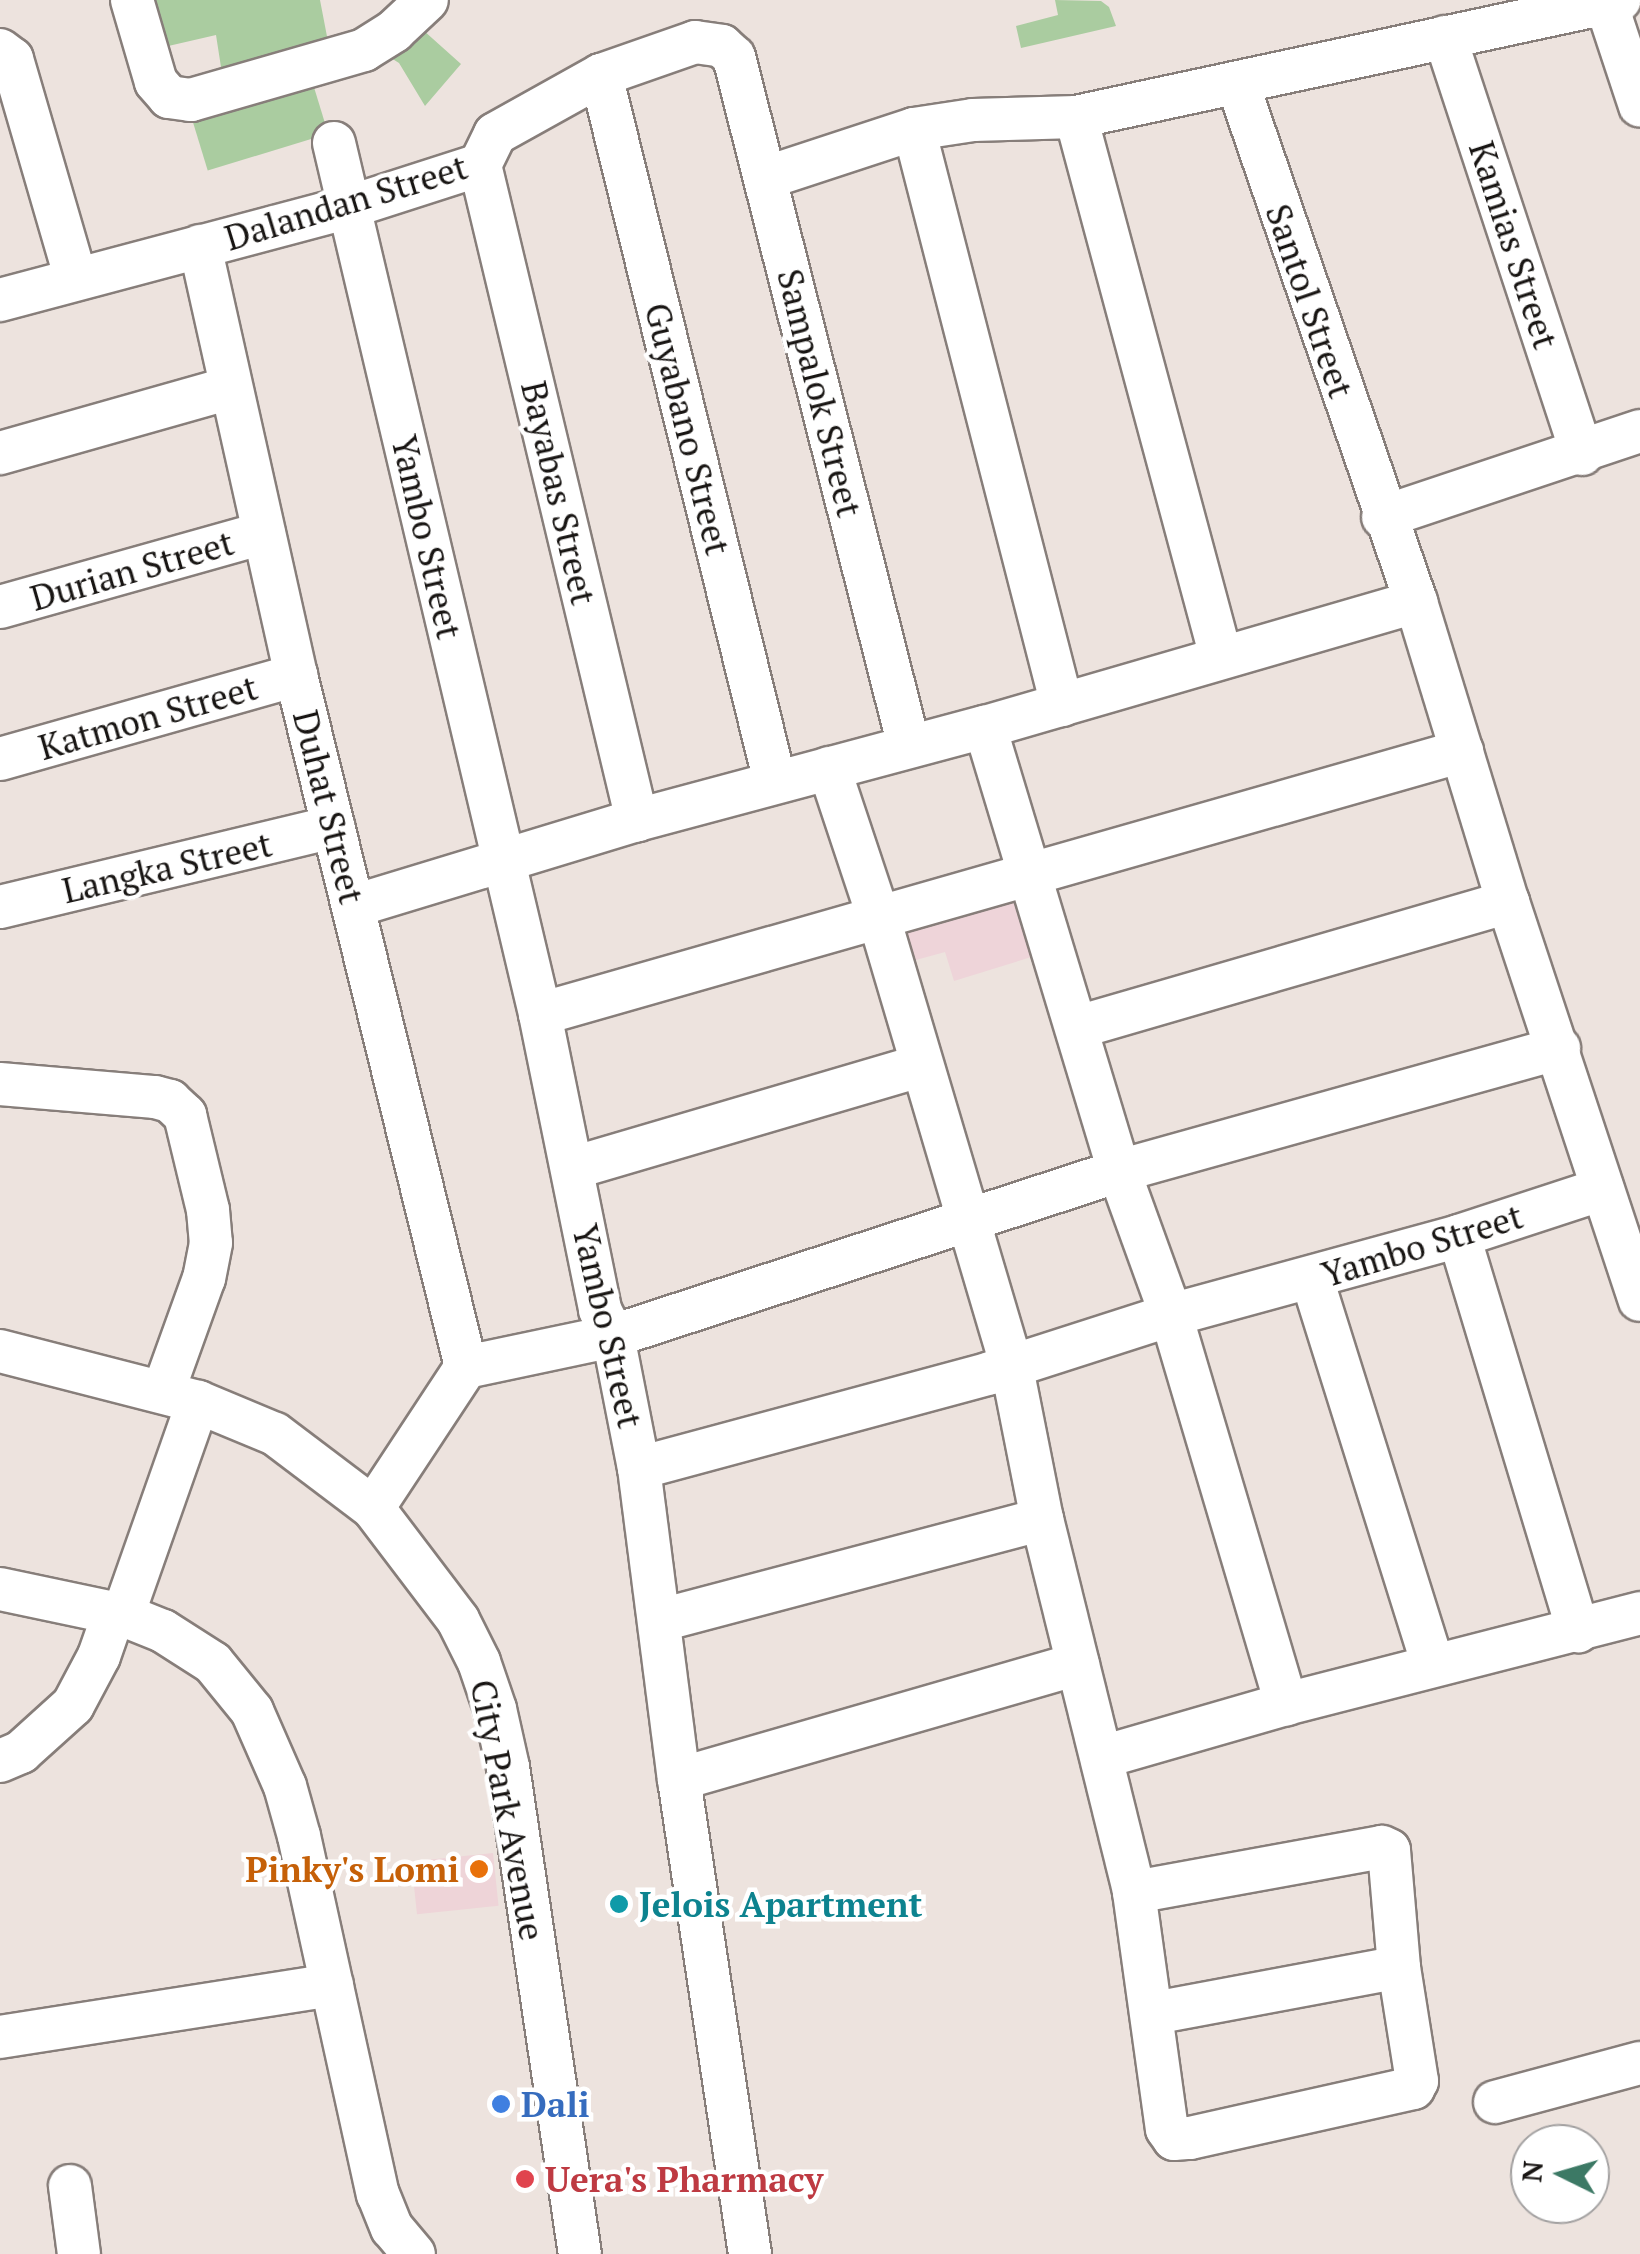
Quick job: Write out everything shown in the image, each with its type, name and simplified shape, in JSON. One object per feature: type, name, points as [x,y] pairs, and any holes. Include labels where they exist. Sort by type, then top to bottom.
[{"type":"street","points":[[132,0],[162,90],[169,97],[191,100],[364,50],[427,0]]},
{"type":"street","points":[[765,178],[914,129],[973,120],[1076,117],[1613,1],[1640,106]]},
{"type":"street","name":"Kamias Street","points":[[1446,37],[1582,454]]},
{"type":"street","name":"Dalandan Street","points":[[0,300],[349,207],[480,166],[495,134],[601,75],[695,42],[722,46]]},
{"type":"street","name":"Sampalok Street","points":[[722,46],[734,57],[909,746]]},
{"type":"street","points":[[0,50],[12,59],[76,279]]},
{"type":"street","name":"Guyabano Street","points":[[601,75],[775,782]]},
{"type":"street","name":"Santol Street","points":[[1238,85],[1383,517],[1416,602],[1508,902],[1640,1300]]},
{"type":"street","points":[[1076,117],[1220,657]]},
{"type":"street","points":[[914,129],[1062,705]]},
{"type":"street","name":"Yambo Street","points":[[334,143],[540,1014],[600,1310],[613,1336],[640,1468],[990,1373],[1011,1363],[1171,1315],[1459,1236],[1603,1189]]},
{"type":"street","name":"Bayabas Street","points":[[480,166],[637,820]]},
{"type":"street","name":"Duhat Street","points":[[200,246],[296,675],[466,1366]]},
{"type":"street","points":[[0,453],[230,388]]},
{"type":"street","points":[[1383,517],[1582,454],[1640,431]]},
{"type":"street","name":"Durian Street","points":[[0,608],[264,533]]},
{"type":"street","points":[[354,906],[637,820],[985,727],[1416,602]]},
{"type":"street","name":"Katmon Street","points":[[0,759],[296,675]]},
{"type":"street","points":[[985,727],[1119,1171],[1171,1315],[1286,1704]]},
{"type":"street","points":[[540,1014],[660,976],[879,918],[1462,751]]},
{"type":"street","points":[[829,768],[879,918],[1011,1363],[1042,1519],[1134,1892],[1154,2013],[1167,2129],[1174,2139],[1190,2138],[1413,2088],[1416,2081],[1399,1967],[1393,1858],[1382,1847],[1134,1892]]},
{"type":"street","name":"Langka Street","points":[[0,907],[334,827]]},
{"type":"street","points":[[1078,1027],[1508,902]]},
{"type":"street","points":[[373,1508],[466,1366],[613,1336],[1119,1171],[1559,1048]]},
{"type":"street","points":[[573,1168],[920,1066]]},
{"type":"street","points":[[0,1084],[170,1101],[186,1115],[208,1210],[210,1243],[180,1397],[119,1614],[73,1705],[21,1752],[0,1762]]},
{"type":"street","points":[[1459,1236],[1578,1631]]},
{"type":"street","points":[[1312,1279],[1433,1666]]},
{"type":"street","name":"City Park Avenue","points":[[0,1351],[180,1397],[275,1434],[373,1508],[458,1620],[479,1662],[495,1709],[531,1914],[580,2254]]},
{"type":"street","points":[[640,1468],[679,1778],[750,2254]]},
{"type":"street","points":[[661,1620],[1042,1519]]},
{"type":"street","points":[[0,1589],[119,1614],[163,1631],[212,1662],[252,1711],[285,1786],[378,2194],[392,2228],[414,2254]]},
{"type":"street","points":[[1102,1757],[1286,1704],[1640,1614]]},
{"type":"street","points":[[679,1778],[1078,1664]]},
{"type":"street","points":[[1154,2013],[1399,1967]]},
{"type":"street","points":[[0,2037],[332,1985]]},
{"type":"street","points":[[1496,2102],[1640,2062]]},
{"type":"street","points":[[70,2186],[79,2254]]},
{"type":"shaded area","points":[[1012,893],[1041,954],[954,981],[945,952],[905,963],[899,931]]},
{"type":"shaded area","points":[[493,1853],[499,1906],[417,1914],[411,1862]]},
{"type":"green space","points":[[150,0],[320,0],[330,52],[223,80],[216,35],[164,47]]},
{"type":"green space","points":[[1055,0],[1101,1],[1109,7],[1116,26],[1021,48],[1016,26],[1058,15]]},
{"type":"green space","points":[[423,30],[461,64],[425,106],[399,63],[391,58]]},
{"type":"green space","points":[[313,84],[328,134],[208,171],[193,121]]},
{"type":"place","name":"Pinky's Lomi","points":[[479,1869]]},
{"type":"place","name":"Jelois Apartment","points":[[619,1904]]},
{"type":"place","name":"Dali","points":[[501,2104]]},
{"type":"place","name":"Uera's Pharmacy","points":[[525,2179]]}]
